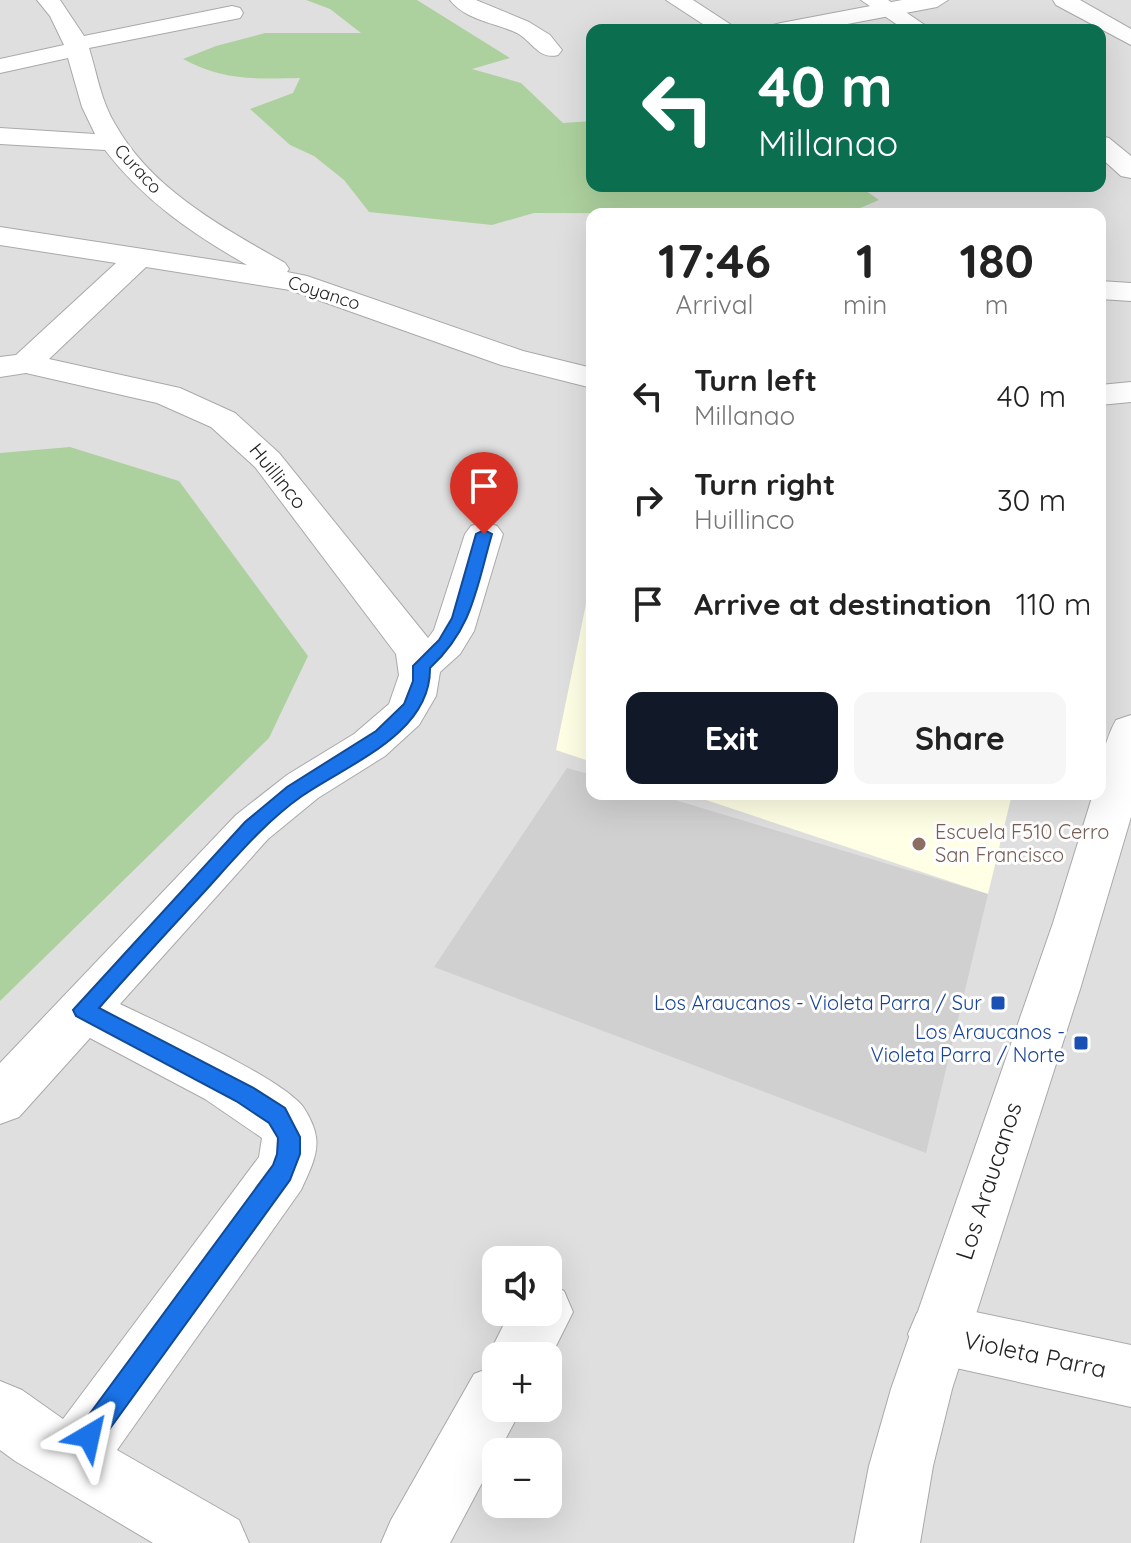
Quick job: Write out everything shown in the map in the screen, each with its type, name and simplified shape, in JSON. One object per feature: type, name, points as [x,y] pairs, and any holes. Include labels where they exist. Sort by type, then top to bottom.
[{"type":"street","name":"Curaco","points":[[48,0],[65,19],[77,46],[95,108],[113,143],[160,194],[214,232],[296,282]]},
{"type":"street","points":[[461,0],[481,12],[534,31],[550,50]]},
{"type":"street","points":[[677,0],[718,24]]},
{"type":"street","points":[[805,24],[880,5],[937,0]]},
{"type":"street","points":[[1064,0],[1131,38]]},
{"type":"street","points":[[880,5],[911,24]]},
{"type":"street","points":[[0,66],[232,13]]},
{"type":"street","points":[[0,136],[113,143]]},
{"type":"street","points":[[1106,149],[1131,170]]},
{"type":"street","name":"Coyanco","points":[[0,236],[296,282],[512,358],[586,376]]},
{"type":"street","name":"Huillinco","points":[[13,365],[140,257]]},
{"type":"street","points":[[1106,290],[1131,292]]},
{"type":"street","name":"Huillinco","points":[[13,365],[168,395],[209,413],[240,432],[267,460],[416,651],[421,666]]},
{"type":"street","points":[[1106,394],[1131,392]]},
{"type":"street","points":[[0,1100],[252,827],[281,802],[361,752],[401,719],[418,694],[421,666],[446,644],[454,631],[484,534]]},
{"type":"street","name":"Los Araucanos","points":[[887,1543],[903,1460],[938,1334],[1110,819],[1131,731]]},
{"type":"street","points":[[72,1460],[281,1172],[289,1154],[289,1137],[277,1116],[244,1094],[83,1010]]},
{"type":"street","name":"Violeta Parra","points":[[938,1334],[1131,1376]]},
{"type":"street","points":[[0,1412],[72,1460],[216,1543]]},
{"type":"street","points":[[414,1543],[482,1421]]},
{"type":"shaded area","points":[[0,0],[1131,0],[1131,1543],[0,1543]]},
{"type":"shaded area","points":[[586,604],[586,760],[556,750]]},
{"type":"shaded area","points":[[567,768],[586,773],[586,800],[675,800],[988,894],[926,1153],[434,967]]},
{"type":"shaded area","name":"Escuela F510 Cerro San Francisco","points":[[706,800],[1011,800],[988,894]]},
{"type":"green space","points":[[306,0],[417,0],[510,58],[472,69],[521,83],[563,123],[586,121],[586,192],[868,192],[879,200],[860,208],[586,208],[586,213],[534,213],[492,225],[369,212],[344,180],[314,156],[290,145],[250,109],[293,93],[300,78],[226,75],[183,59],[216,46],[265,33],[361,33],[330,9]]},
{"type":"green space","points":[[70,447],[179,481],[308,656],[269,738],[0,1001],[0,453]]},
{"type":"place","name":"Escuela F510 Cerro San Francisco","points":[[919,844]]},
{"type":"place","name":"Los Araucanos - Violeta Parra / Sur","points":[[998,1003]]},
{"type":"place","name":"Los Araucanos - Violeta Parra / Norte","points":[[1081,1043]]},
{"type":"route","points":[[89,1436],[281,1172],[289,1154],[289,1137],[285,1125],[277,1116],[244,1094],[83,1010],[252,827],[294,792],[361,752],[401,719],[418,694],[421,666],[446,644],[460,618],[484,534]]}]
